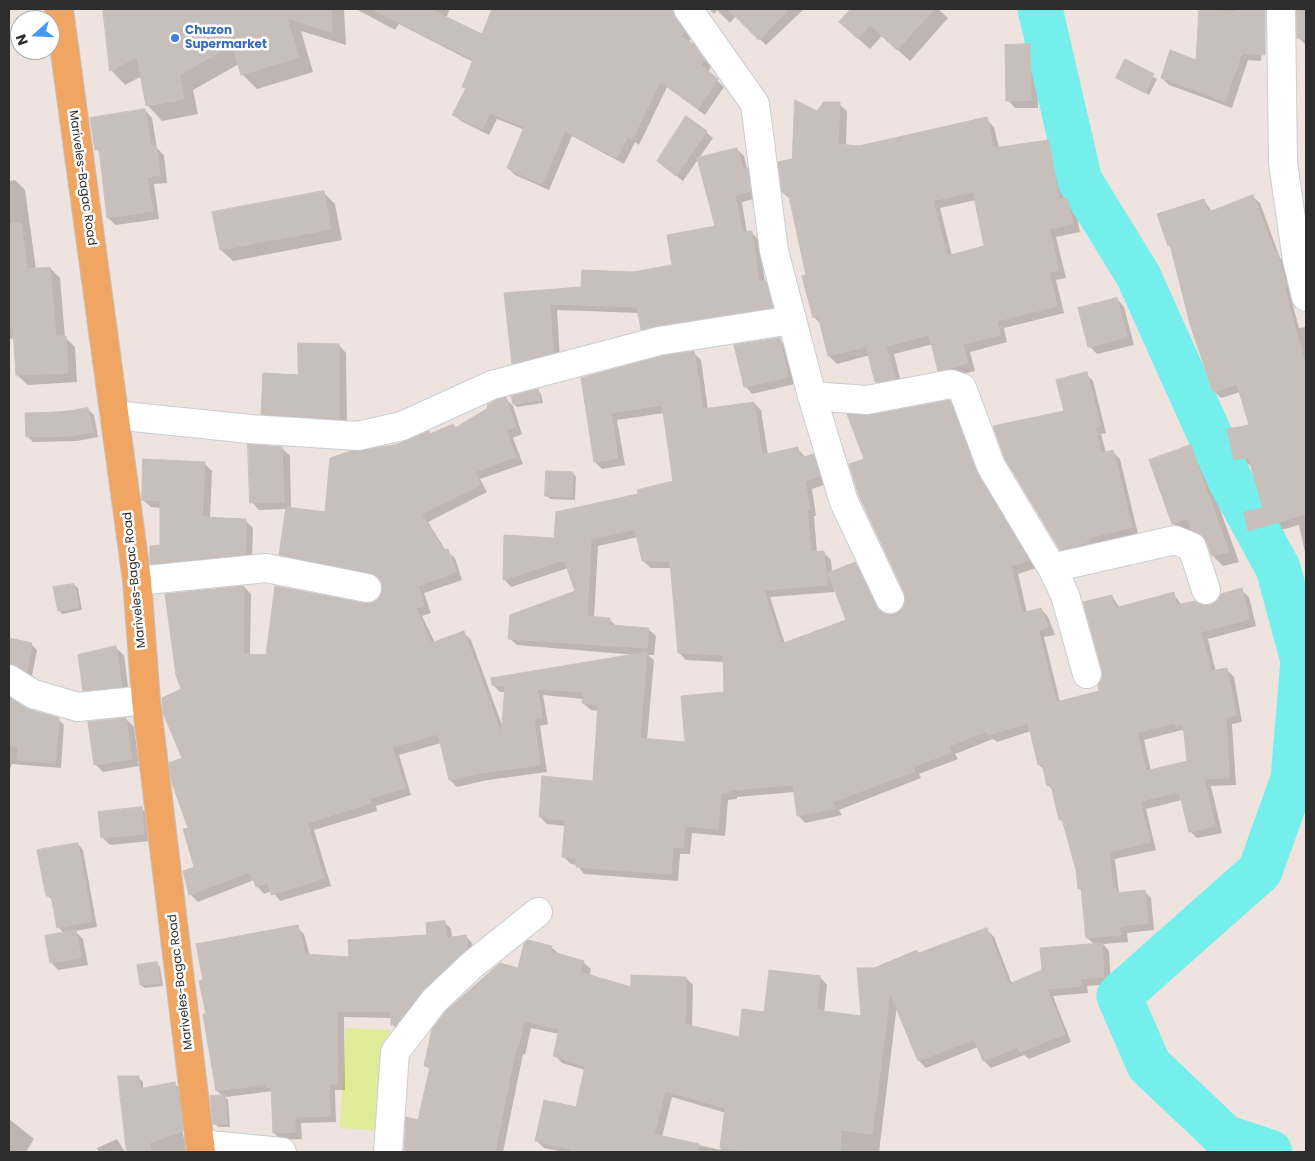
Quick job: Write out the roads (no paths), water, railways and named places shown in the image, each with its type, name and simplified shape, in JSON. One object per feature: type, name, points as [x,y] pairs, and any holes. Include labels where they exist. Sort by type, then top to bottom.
[{"type":"main road","name":"Mariveles-Bagac Road","points":[[59,9],[137,581],[146,700],[201,1148]]},
{"type":"street","points":[[688,9],[755,104],[774,251],[812,396],[844,502],[890,599]]},
{"type":"street","points":[[1281,9],[1283,163],[1297,260],[1306,297]]},
{"type":"street","points":[[114,415],[250,429],[358,436],[402,426],[492,385],[658,341],[792,320]]},
{"type":"street","points":[[812,396],[867,400],[957,385],[962,388],[991,466],[1052,568],[1065,595],[1087,674]]},
{"type":"street","points":[[1052,568],[1175,540],[1192,547],[1206,590]]},
{"type":"street","points":[[137,581],[266,568],[367,588]]},
{"type":"street","points":[[9,679],[33,694],[78,707],[146,700]]},
{"type":"street","points":[[388,1152],[395,1052],[434,1001],[472,965],[538,912]]},
{"type":"street","points":[[201,1148],[282,1152]]},
{"type":"waterway","points":[[1040,9],[1080,181],[1138,275],[1231,482],[1278,568],[1303,661],[1293,779],[1260,871],[1119,996],[1149,1065],[1225,1137],[1270,1152]]},
{"type":"place","name":"Chuzon Supermarket","points":[[175,38]]}]
